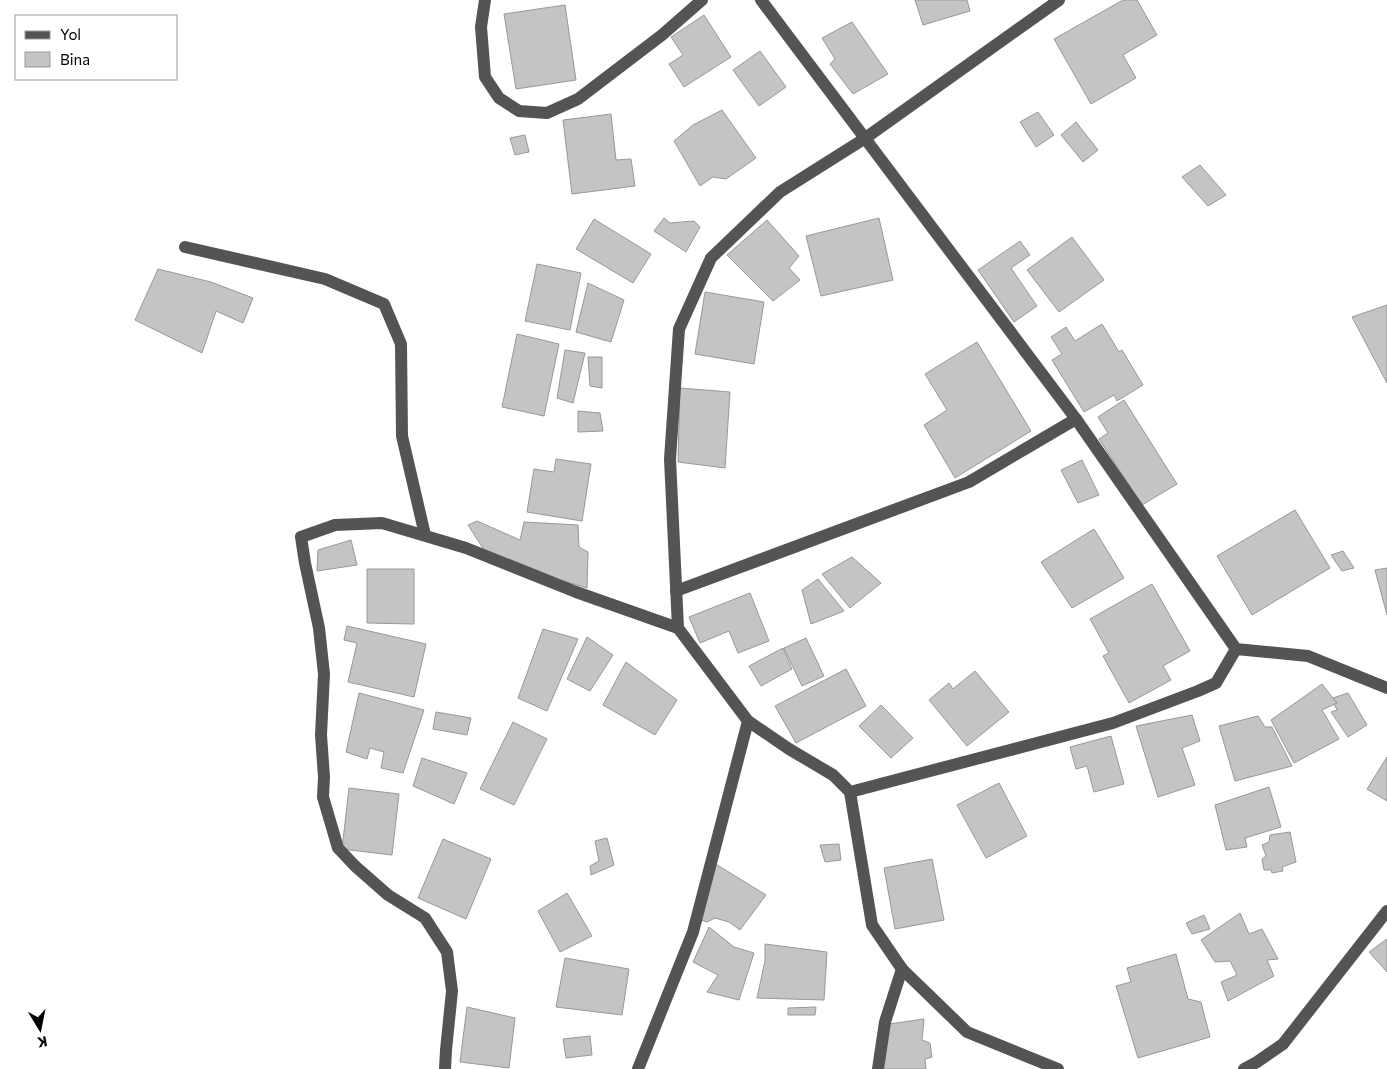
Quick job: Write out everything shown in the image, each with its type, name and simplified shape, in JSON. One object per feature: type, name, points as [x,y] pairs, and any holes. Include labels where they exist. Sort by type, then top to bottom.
[{"type":"street","points":[[485,0],[481,26],[485,77],[499,98],[519,111],[547,113],[578,99],[662,35],[702,0]]},
{"type":"street","points":[[761,0],[1076,419],[1236,649],[1308,656],[1387,688]]},
{"type":"street","points":[[678,628],[670,460],[679,329],[711,258],[780,192],[864,139],[1059,0]]},
{"type":"street","points":[[185,247],[325,279],[384,304],[401,344],[402,436],[425,536]]},
{"type":"street","points":[[676,591],[969,482],[1076,419]]},
{"type":"street","points":[[445,1069],[452,991],[447,952],[425,918],[388,895],[338,848],[323,797],[324,777],[321,735],[324,674],[318,628],[301,537],[335,525],[382,523],[466,548],[576,592],[678,628],[748,721],[789,749],[833,775],[850,792],[872,925],[902,969],[968,1032],[1058,1069]]},
{"type":"street","points":[[850,792],[1113,723],[1216,683],[1236,649]]},
{"type":"street","points":[[638,1069],[693,932],[748,721]]},
{"type":"street","points":[[1244,1069],[1259,1066],[1283,1044],[1387,911]]},
{"type":"street","points":[[878,1069],[885,1022],[902,969]]},
{"type":"building","points":[[915,0],[967,0],[970,11],[923,25]]},
{"type":"building","points":[[1123,0],[1137,0],[1157,35],[1123,55],[1136,78],[1091,104],[1054,39]]},
{"type":"building","points":[[565,5],[576,80],[516,89],[504,14]]},
{"type":"building","points":[[704,15],[731,57],[684,87],[669,64],[683,55],[671,37]]},
{"type":"building","points":[[852,22],[888,74],[853,94],[830,64],[835,59],[822,38]]},
{"type":"building","points":[[760,51],[786,87],[759,106],[733,70]]},
{"type":"building","points":[[722,110],[756,158],[726,179],[713,177],[700,186],[674,141],[693,125]]},
{"type":"building","points":[[1038,112],[1054,135],[1036,147],[1020,122]]},
{"type":"building","points":[[611,114],[616,160],[631,159],[635,186],[572,194],[563,120]]},
{"type":"building","points":[[1076,122],[1098,150],[1083,162],[1061,135]]},
{"type":"building","points":[[525,135],[529,152],[515,155],[510,138]]},
{"type":"building","points":[[1200,165],[1226,195],[1208,206],[1182,177]]},
{"type":"building","points":[[664,218],[670,223],[694,221],[700,227],[686,252],[654,231]]},
{"type":"building","points":[[879,218],[893,280],[821,296],[806,236]]},
{"type":"building","points":[[594,219],[651,254],[633,283],[576,249]]},
{"type":"building","points":[[767,220],[799,256],[789,268],[800,280],[773,301],[727,255]]},
{"type":"building","points":[[1072,237],[1104,280],[1059,312],[1027,270]]},
{"type":"building","points":[[1020,241],[1030,255],[1011,268],[1037,306],[1014,322],[978,270]]},
{"type":"building","points":[[537,264],[581,273],[570,330],[525,321]]},
{"type":"building","points":[[158,269],[211,282],[253,298],[243,323],[216,311],[202,353],[135,320]]},
{"type":"building","points":[[588,283],[624,300],[611,342],[576,332]]},
{"type":"building","points":[[705,292],[764,302],[754,364],[695,354]]},
{"type":"building","points":[[1387,305],[1387,383],[1352,317]]},
{"type":"building","points":[[1102,324],[1119,352],[1122,350],[1143,385],[1117,401],[1114,395],[1084,412],[1052,360],[1062,354],[1051,337],[1066,327],[1075,341]]},
{"type":"building","points":[[517,334],[559,344],[544,416],[502,407]]},
{"type":"building","points":[[977,342],[1031,431],[955,478],[924,425],[947,410],[925,374]]},
{"type":"building","points":[[565,350],[585,353],[573,403],[557,398]]},
{"type":"building","points":[[588,357],[602,357],[602,388],[590,386]]},
{"type":"building","points":[[680,388],[730,392],[725,468],[678,462]]},
{"type":"building","points":[[1124,400],[1177,484],[1142,505],[1099,439],[1108,433],[1098,417]]},
{"type":"building","points":[[578,411],[600,413],[603,431],[578,432]]},
{"type":"building","points":[[556,459],[591,464],[582,521],[527,512],[534,469],[554,472]]},
{"type":"building","points":[[1082,460],[1099,495],[1078,503],[1061,470]]},
{"type":"building","points":[[1295,510],[1330,568],[1252,615],[1217,556]]},
{"type":"building","points":[[477,521],[520,540],[524,522],[578,525],[579,547],[588,552],[587,588],[540,574],[486,553],[468,525]]},
{"type":"building","points":[[1094,529],[1124,578],[1072,608],[1041,562]]},
{"type":"building","points":[[351,540],[357,565],[317,571],[318,550]]},
{"type":"building","points":[[1343,551],[1354,568],[1342,571],[1331,555]]},
{"type":"building","points":[[852,557],[881,583],[850,608],[822,574]]},
{"type":"building","points":[[1387,568],[1387,615],[1375,570]]},
{"type":"building","points":[[367,569],[414,569],[414,624],[367,623]]},
{"type":"building","points":[[818,579],[844,611],[811,624],[802,590]]},
{"type":"building","points":[[1152,584],[1190,651],[1163,666],[1171,680],[1129,703],[1103,656],[1109,653],[1090,619]]},
{"type":"building","points":[[750,593],[769,641],[738,653],[729,631],[700,643],[689,617]]},
{"type":"building","points":[[347,626],[426,644],[414,697],[348,682],[357,643],[344,640]]},
{"type":"building","points":[[543,629],[578,639],[547,711],[518,698]]},
{"type":"building","points":[[587,637],[613,655],[590,691],[567,679]]},
{"type":"building","points":[[806,638],[824,676],[802,686],[784,648]]},
{"type":"building","points":[[783,648],[792,669],[761,686],[749,666]]},
{"type":"building","points":[[626,662],[677,700],[655,735],[603,705]]},
{"type":"building","points":[[846,669],[866,706],[796,743],[775,706]]},
{"type":"building","points":[[975,671],[1009,712],[967,746],[929,700],[949,683],[953,689]]},
{"type":"building","points":[[1322,684],[1337,703],[1322,710],[1339,739],[1294,763],[1271,720]]},
{"type":"building","points":[[359,693],[424,710],[403,773],[381,768],[384,752],[370,748],[367,759],[346,752]]},
{"type":"building","points":[[1348,693],[1367,725],[1348,737],[1331,712],[1337,710],[1334,704],[1337,703],[1333,698]]},
{"type":"building","points":[[881,705],[913,738],[891,758],[859,726]]},
{"type":"building","points":[[436,712],[471,718],[467,735],[433,729]]},
{"type":"building","points":[[1192,715],[1200,741],[1182,748],[1195,785],[1158,797],[1136,726]]},
{"type":"building","points":[[1258,716],[1265,727],[1272,727],[1292,766],[1235,781],[1219,726]]},
{"type":"building","points":[[513,722],[547,739],[514,805],[480,789]]},
{"type":"building","points":[[1111,736],[1124,784],[1094,792],[1087,766],[1076,769],[1070,747]]},
{"type":"building","points":[[1387,757],[1387,801],[1367,789]]},
{"type":"building","points":[[422,758],[467,773],[454,804],[413,786]]},
{"type":"building","points":[[999,783],[1027,836],[986,858],[957,805]]},
{"type":"building","points":[[1269,787],[1281,827],[1245,838],[1247,847],[1226,850],[1215,805]]},
{"type":"building","points":[[349,788],[399,794],[392,855],[342,849]]},
{"type":"building","points":[[1290,832],[1296,862],[1282,867],[1283,871],[1272,873],[1271,870],[1264,870],[1262,859],[1266,856],[1262,845],[1269,842],[1270,835]]},
{"type":"building","points":[[607,838],[614,865],[591,875],[590,866],[599,861],[595,841]]},
{"type":"building","points":[[443,839],[491,859],[466,919],[418,898]]},
{"type":"building","points":[[839,844],[841,860],[825,862],[820,845]]},
{"type":"building","points":[[932,859],[944,920],[895,929],[884,868]]},
{"type":"building","points":[[714,863],[766,895],[740,930],[729,922],[715,918],[707,922],[698,919]]},
{"type":"building","points":[[567,893],[592,936],[560,952],[538,911]]},
{"type":"building","points":[[1240,913],[1249,934],[1262,929],[1278,959],[1267,960],[1274,976],[1228,1001],[1221,982],[1237,975],[1230,961],[1215,962],[1201,940]]},
{"type":"building","points":[[1204,915],[1210,929],[1192,934],[1186,923]]},
{"type":"building","points":[[709,927],[734,947],[754,953],[739,1000],[707,992],[718,975],[693,962]]},
{"type":"building","points":[[1387,939],[1387,972],[1369,952]]},
{"type":"building","points":[[765,944],[827,952],[824,1000],[757,998],[765,961]]},
{"type":"building","points":[[1176,954],[1188,999],[1201,1002],[1210,1037],[1138,1058],[1116,986],[1131,982],[1127,968]]},
{"type":"building","points":[[565,958],[629,969],[622,1015],[556,1007]]},
{"type":"building","points":[[467,1007],[515,1018],[509,1068],[460,1062]]},
{"type":"building","points":[[816,1007],[815,1015],[788,1015],[788,1008]]},
{"type":"building","points":[[924,1019],[922,1040],[930,1043],[932,1057],[925,1059],[926,1069],[881,1069],[889,1024]]},
{"type":"building","points":[[590,1036],[592,1055],[566,1058],[563,1039]]}]
